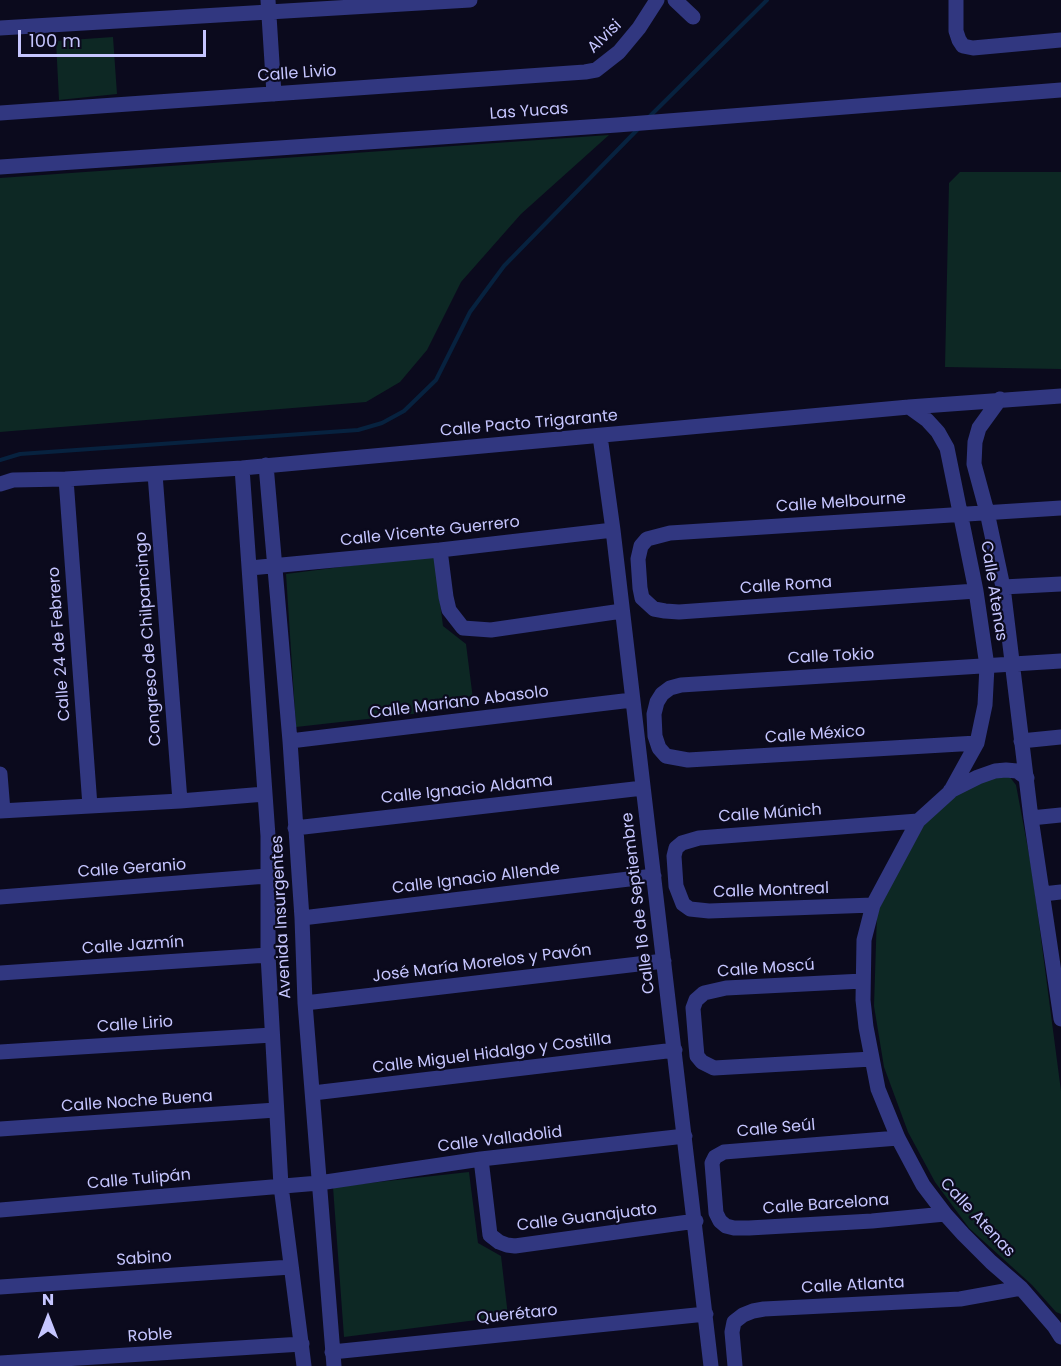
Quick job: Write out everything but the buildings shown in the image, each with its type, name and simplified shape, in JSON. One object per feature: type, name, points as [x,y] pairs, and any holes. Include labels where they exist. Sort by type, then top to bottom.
[{"type":"street","points":[[0,28],[268,6],[470,0]]},
{"type":"street","name":"Alvisi","points":[[597,70],[619,52],[639,28],[657,0]]},
{"type":"street","points":[[675,0],[693,18]]},
{"type":"street","points":[[956,0],[956,31],[963,46],[973,48],[1061,40]]},
{"type":"street","points":[[268,6],[274,94]]},
{"type":"street","name":"Calle Livio","points":[[0,113],[597,70]]},
{"type":"street","name":"Las Yucas","points":[[0,166],[617,125],[1061,90]]},
{"type":"street","name":"Calle Pacto Trigarante","points":[[0,484],[13,480],[242,468],[1000,399],[1061,396]]},
{"type":"street","name":"Calle Atenas","points":[[1000,399],[979,428],[975,442],[974,464],[1003,587],[1031,818],[1057,963],[1061,1019]]},
{"type":"street","name":"Calle Atenas","points":[[909,407],[927,420],[938,432],[947,448],[976,591],[987,666],[985,705],[977,743],[950,792]]},
{"type":"street","name":"Calle 16 de Septiembre","points":[[600,436],[696,1221],[711,1366]]},
{"type":"street","name":"Avenida Insurgentes","points":[[266,465],[290,741],[302,918],[305,1004],[333,1359]]},
{"type":"street","name":"Avenida Insurgentes","points":[[242,468],[268,836],[268,955],[281,1186],[304,1366]]},
{"type":"street","name":"Congreso de Chilpancingo","points":[[154,474],[180,801]]},
{"type":"street","name":"Calle 24 de Febrero","points":[[66,479],[90,806]]},
{"type":"street","name":"Calle Melbourne","points":[[638,559],[640,546],[648,539],[670,533],[1061,508]]},
{"type":"street","name":"Calle Vicente Guerrero","points":[[250,568],[441,550],[613,530]]},
{"type":"street","points":[[441,550],[449,610],[463,628],[491,630],[622,611]]},
{"type":"street","name":"Calle Roma","points":[[638,559],[642,598],[654,609],[665,611],[679,612],[976,591]]},
{"type":"street","points":[[1003,587],[1061,584]]},
{"type":"street","name":"Calle Tokio","points":[[659,748],[655,736],[654,714],[657,702],[670,688],[681,685],[1061,661]]},
{"type":"street","name":"Calle Mariano Abasolo","points":[[290,741],[633,700]]},
{"type":"street","points":[[1021,741],[1061,738]]},
{"type":"street","name":"Calle México","points":[[659,748],[666,756],[675,759],[700,760],[977,743]]},
{"type":"street","name":"Calle Atenas","points":[[1027,778],[1017,771],[1006,770],[978,777],[950,792],[918,821],[873,905],[864,940],[863,981],[866,1027],[878,1089],[898,1138],[923,1185],[945,1214],[991,1262],[1021,1288],[1059,1330]]},
{"type":"street","points":[[0,774],[2,811],[265,794]]},
{"type":"street","name":"Calle Ignacio Aldama","points":[[295,828],[643,788]]},
{"type":"street","points":[[1031,818],[1061,815]]},
{"type":"street","name":"Calle Múnich","points":[[678,896],[674,856],[676,848],[690,839],[918,821]]},
{"type":"street","name":"Calle Geranio","points":[[0,897],[267,876]]},
{"type":"street","name":"Calle Ignacio Allende","points":[[302,918],[654,876]]},
{"type":"street","points":[[1043,894],[1061,892]]},
{"type":"street","name":"Calle Montreal","points":[[678,896],[690,909],[709,911],[873,905]]},
{"type":"street","name":"Calle Jazmín","points":[[0,973],[268,955]]},
{"type":"street","name":"José María Morelos y Pavón","points":[[305,1004],[664,961]]},
{"type":"street","name":"Calle Moscú","points":[[863,981],[726,988],[704,993],[696,1000],[693,1008],[697,1056],[706,1066],[724,1069],[872,1059]]},
{"type":"street","name":"Calle Lirio","points":[[0,1052],[272,1035]]},
{"type":"street","name":"Calle Miguel Hidalgo y Costilla","points":[[313,1093],[675,1050]]},
{"type":"street","name":"Calle Noche Buena","points":[[0,1129],[276,1110]]},
{"type":"street","name":"Calle Valladolid","points":[[281,1186],[319,1183],[481,1159],[685,1136]]},
{"type":"street","name":"Calle Seúl","points":[[716,1213],[712,1163],[715,1157],[724,1152],[898,1138]]},
{"type":"street","name":"Calle Guanajuato","points":[[481,1159],[490,1235],[507,1245],[515,1246],[696,1221]]},
{"type":"street","name":"Calle Tulipán","points":[[0,1210],[281,1186]]},
{"type":"street","name":"Calle Barcelona","points":[[716,1213],[726,1226],[741,1228],[872,1221],[945,1214]]},
{"type":"street","name":"Sabino","points":[[0,1287],[291,1267]]},
{"type":"street","name":"Calle Atlanta","points":[[735,1366],[732,1332],[734,1322],[742,1315],[753,1311],[960,1299],[1021,1288]]},
{"type":"street","name":"Querétaro","points":[[333,1359],[706,1314]]},
{"type":"street","name":"Roble","points":[[0,1363],[303,1344]]},
{"type":"green space","points":[[113,37],[117,94],[59,100],[56,41]]},
{"type":"green space","points":[[609,135],[521,214],[461,282],[427,350],[400,382],[366,402],[0,432],[0,178]]},
{"type":"green space","points":[[960,172],[1061,172],[1061,369],[945,367],[949,183]]},
{"type":"green space","points":[[434,555],[443,626],[466,644],[474,707],[296,727],[286,574]]},
{"type":"green space","points":[[996,776],[1009,776],[1016,785],[1032,870],[1061,1091],[1061,1314],[1056,1312],[1032,1285],[969,1228],[935,1182],[908,1132],[884,1067],[874,1006],[877,913],[921,822],[964,789]]},
{"type":"green space","points":[[469,1172],[478,1243],[501,1256],[508,1316],[344,1337],[333,1187]]},
{"type":"waterway","points":[[648,118],[767,0]]},
{"type":"waterway","points":[[0,460],[20,454],[358,430],[382,423],[404,411],[436,380],[470,312],[504,266],[639,128]]}]
